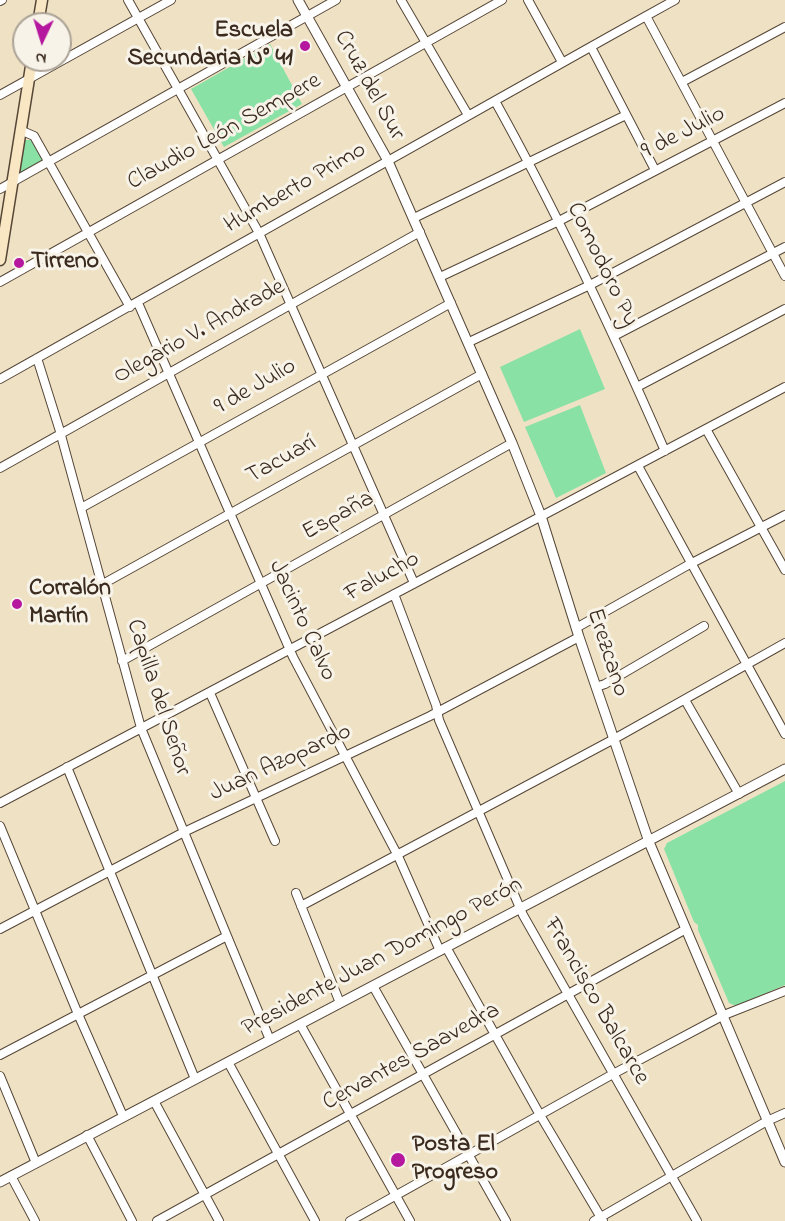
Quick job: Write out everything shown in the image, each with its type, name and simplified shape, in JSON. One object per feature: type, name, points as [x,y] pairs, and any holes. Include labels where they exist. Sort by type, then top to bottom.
[{"type":"main road","points":[[0,260],[30,72]]},
{"type":"street","points":[[128,0],[259,233],[414,583]]},
{"type":"street","points":[[1,92],[29,80],[171,0]]},
{"type":"street","name":"Cruz del Sur","points":[[298,0],[387,159]]},
{"type":"street","points":[[0,189],[336,0]]},
{"type":"street","points":[[401,0],[468,115]]},
{"type":"street","name":"Claudio León Sempere","points":[[0,282],[502,0]]},
{"type":"street","points":[[528,0],[562,62]]},
{"type":"street","name":"Humberto Primo","points":[[0,379],[134,305],[387,159],[675,0]]},
{"type":"street","points":[[646,16],[785,276]]},
{"type":"street","points":[[682,82],[785,27]]},
{"type":"street","points":[[591,47],[655,170]]},
{"type":"street","name":"Comodoro Py","points":[[495,101],[529,161],[590,285],[664,451]]},
{"type":"street","name":"9 de Julio","points":[[440,278],[559,221],[785,103]]},
{"type":"street","points":[[414,218],[626,115]]},
{"type":"street","name":"Jacinto Calvo","points":[[20,130],[34,136],[88,232],[134,305],[169,372],[291,650],[398,856],[443,949],[495,1033],[599,1220]]},
{"type":"street","name":"Erezcano","points":[[387,159],[469,342],[541,516],[577,632],[649,842],[785,1162]]},
{"type":"street","points":[[469,342],[590,285],[785,182]]},
{"type":"street","name":"Olegario V. Andrade","points":[[0,468],[420,232]]},
{"type":"street","points":[[614,336],[785,247]]},
{"type":"street","name":"9 de Julio","points":[[81,508],[451,303]]},
{"type":"street","points":[[637,387],[785,309]]},
{"type":"street","name":"Capilla del Señor","points":[[37,358],[141,728],[270,1040]]},
{"type":"street","name":"Tacuarí","points":[[101,585],[482,374]]},
{"type":"street","name":"Falucho","points":[[0,803],[785,387]]},
{"type":"street","points":[[706,429],[785,570]]},
{"type":"street","name":"España","points":[[122,661],[512,443]]},
{"type":"street","points":[[638,466],[785,734]]},
{"type":"street","name":"Juan Azopardo","points":[[0,929],[184,832],[438,712],[690,564],[785,514]]},
{"type":"street","name":"Francisco Balcarce","points":[[394,594],[438,712],[520,909],[697,1221]]},
{"type":"street","points":[[596,687],[605,684],[704,626]]},
{"type":"street","points":[[301,906],[614,739],[785,643]]},
{"type":"street","points":[[210,693],[275,841]]},
{"type":"street","points":[[685,700],[739,794]]},
{"type":"street","points":[[67,767],[195,1079]]},
{"type":"street","name":"Presidente Juan Domingo Perón","points":[[0,1182],[785,769]]},
{"type":"street","points":[[0,826],[123,1116]]},
{"type":"street","points":[[296,893],[340,1003]]},
{"type":"street","name":"Cervantes Saavedra","points":[[157,1221],[686,929]]},
{"type":"street","points":[[0,1055],[227,936]]},
{"type":"street","points":[[373,986],[506,1221]]},
{"type":"street","points":[[350,1221],[613,1074],[724,1015],[785,991]]},
{"type":"street","points":[[300,1024],[410,1221]]},
{"type":"street","points":[[228,1062],[315,1221]]},
{"type":"street","points":[[0,1076],[36,1163]]},
{"type":"street","points":[[153,1101],[219,1221]]},
{"type":"street","points":[[599,1220],[767,1120],[785,1113]]},
{"type":"street","points":[[87,1135],[132,1221]]},
{"type":"street","points":[[11,1176],[35,1221]]},
{"type":"green space","points":[[270,44],[302,104],[224,147],[191,89]]},
{"type":"green space","points":[[23,140],[32,140],[43,161],[19,176]]},
{"type":"green space","points":[[580,329],[605,389],[524,422],[500,367]]},
{"type":"green space","points":[[580,405],[606,473],[556,498],[525,427]]},
{"type":"green space","points":[[785,781],[785,985],[736,1006],[729,1003],[664,849],[667,843]]},
{"type":"place","name":"Escuela Secundaria N° 41","points":[[305,46]]},
{"type":"place","name":"Tirreno","points":[[19,263]]},
{"type":"place","name":"Corralón Martín","points":[[17,604]]},
{"type":"place","name":"Posta El Progreso","points":[[398,1160]]}]
